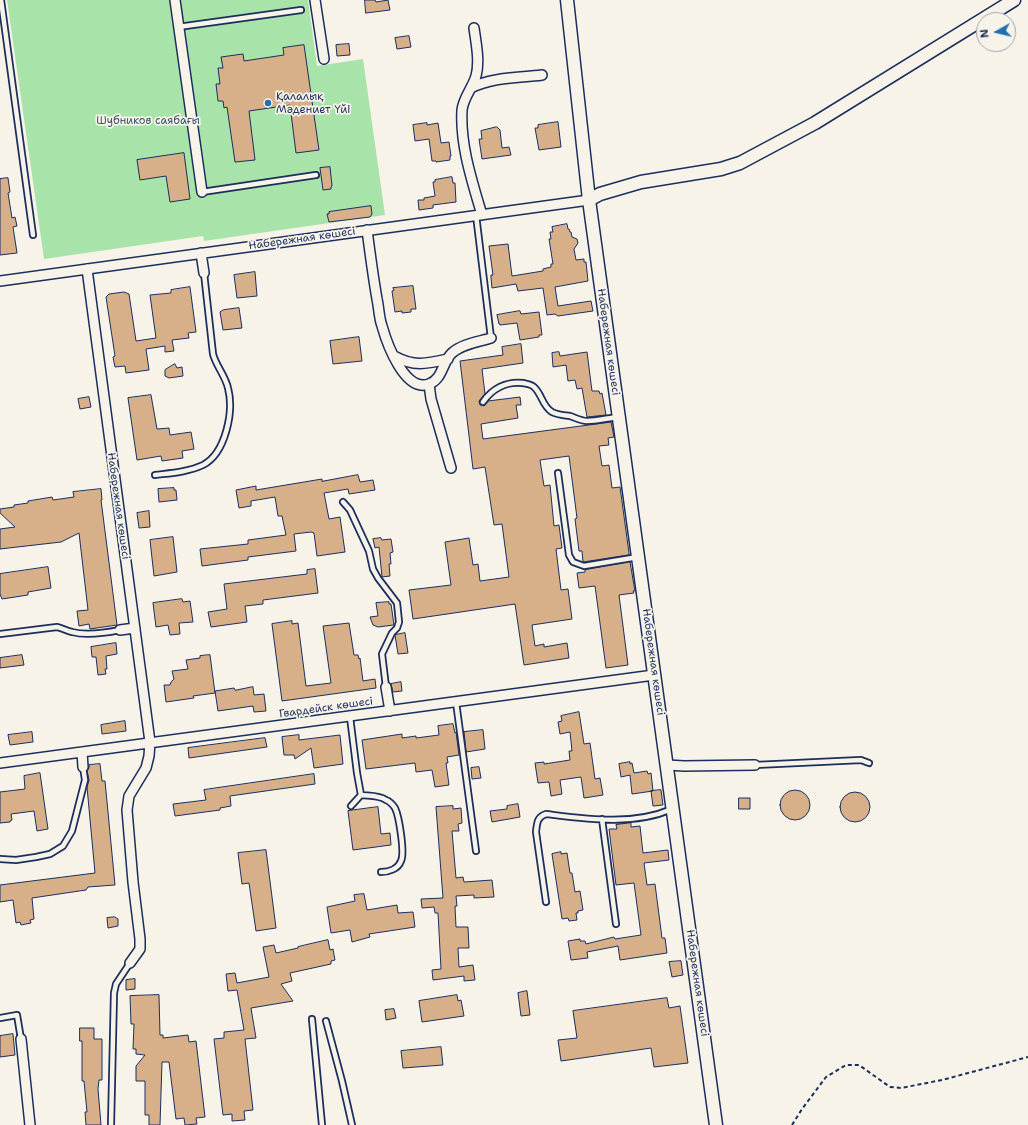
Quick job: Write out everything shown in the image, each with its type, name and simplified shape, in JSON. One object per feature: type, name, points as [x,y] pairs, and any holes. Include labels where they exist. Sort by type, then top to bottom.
[{"type":"street","points":[[175,0],[202,192]]},
{"type":"street","points":[[315,0],[324,59]]},
{"type":"street","name":"Набережная көшесі","points":[[567,0],[589,200],[716,1125]]},
{"type":"street","points":[[589,200],[600,194],[641,182],[721,169],[740,163],[815,123],[1014,0]]},
{"type":"street","points":[[474,28],[477,65],[476,76],[462,108],[466,156],[479,215]]},
{"type":"street","points":[[471,88],[480,83],[542,75]]},
{"type":"street","name":"Набережная көшесі","points":[[0,281],[589,200]]},
{"type":"street","points":[[367,230],[382,325],[390,351],[402,372],[410,380],[421,386],[435,381],[448,359],[456,350],[466,345],[491,338]]},
{"type":"street","points":[[201,253],[204,273]]},
{"type":"street","name":"Набережная көшесі","points":[[87,269],[150,742],[146,768],[129,796],[127,810],[133,882],[140,939],[140,949],[130,964]]},
{"type":"street","points":[[394,356],[415,364],[431,363],[448,359]]},
{"type":"street","points":[[429,384],[431,399],[451,468]]},
{"type":"street","points":[[120,630],[134,628]]},
{"type":"street","name":"Гвардейск көшесі","points":[[0,763],[654,675]]},
{"type":"street","points":[[386,687],[390,711]]},
{"type":"street","points":[[82,752],[84,767]]},
{"type":"street","points":[[667,765],[755,765]]},
{"type":"street","points":[[21,1039],[30,1125]]},
{"type":"lane","points":[[1,0],[34,235]]},
{"type":"lane","points":[[178,27],[301,10]]},
{"type":"lane","points":[[202,192],[316,175]]},
{"type":"lane","points":[[479,215],[491,338]]},
{"type":"lane","points":[[155,475],[190,470],[211,459],[225,435],[229,422],[231,398],[225,378],[215,361],[213,354],[204,273]]},
{"type":"lane","points":[[483,402],[491,392],[498,388],[508,384],[524,383],[531,384],[535,388],[545,406],[552,412],[587,421],[618,417]]},
{"type":"lane","points":[[558,473],[569,555],[573,562],[584,566],[638,557]]},
{"type":"lane","points":[[343,502],[350,510],[369,551],[378,578],[397,603],[399,622],[382,654],[386,687]]},
{"type":"lane","points":[[0,634],[57,627],[71,632],[84,633],[120,630]]},
{"type":"lane","points":[[456,702],[476,852]]},
{"type":"lane","points":[[350,717],[356,773],[361,795]]},
{"type":"lane","points":[[755,765],[861,760],[869,763]]},
{"type":"lane","points":[[0,859],[16,860],[36,857],[50,854],[63,846],[72,831],[85,780],[84,767]]},
{"type":"lane","points":[[351,806],[361,795]]},
{"type":"lane","points":[[361,795],[385,799],[394,807],[398,817],[403,858],[397,866],[389,872],[381,872]]},
{"type":"lane","points":[[546,902],[536,832],[537,821],[542,815],[546,814],[602,819],[646,818],[673,809]]},
{"type":"lane","points":[[602,819],[616,924]]},
{"type":"lane","points":[[111,1125],[114,993],[116,984],[130,964]]},
{"type":"lane","points":[[0,1018],[17,1015],[21,1039]]},
{"type":"lane","points":[[312,1019],[322,1125]]},
{"type":"lane","points":[[326,1021],[352,1125]]},
{"type":"path","points":[[792,1125],[802,1109],[826,1078],[846,1065],[859,1065],[890,1087],[901,1088],[942,1080],[1028,1057]]},
{"type":"green space","name":"Шубников саябағы","points":[[7,0],[308,0],[317,66],[363,59],[385,215],[204,241],[203,236],[44,259]]},
{"type":"building","points":[[365,0],[375,0],[376,2],[388,0],[390,10],[366,13]]},
{"type":"building","points":[[409,36],[411,47],[397,49],[395,38]]},
{"type":"building","points":[[349,44],[350,55],[337,56],[336,45]]},
{"type":"building","name":"Қалалық Мәдениет Үйі","points":[[304,45],[319,150],[296,153],[290,105],[249,111],[255,160],[235,162],[227,107],[224,108],[223,101],[218,101],[216,84],[220,84],[218,68],[223,68],[221,57],[243,54],[244,61],[284,55],[283,48]]},
{"type":"building","points":[[558,122],[561,147],[539,150],[535,128],[538,128],[538,125]]},
{"type":"building","points":[[427,123],[427,125],[438,123],[441,143],[449,142],[451,156],[450,160],[436,162],[432,161],[429,139],[415,141],[413,125]]},
{"type":"building","points":[[497,127],[500,130],[502,148],[509,147],[511,155],[482,159],[479,139],[482,139],[481,131]]},
{"type":"building","points":[[184,153],[190,199],[170,202],[166,176],[140,180],[137,160]]},
{"type":"building","points":[[330,167],[332,186],[331,189],[323,190],[320,168]]},
{"type":"building","points":[[452,177],[453,183],[455,183],[456,202],[433,205],[433,208],[419,210],[418,200],[424,200],[424,198],[435,196],[433,182],[435,182],[435,180]]},
{"type":"building","points":[[8,178],[10,192],[8,193],[12,218],[15,217],[17,226],[13,227],[17,253],[0,255],[0,179]]},
{"type":"building","points":[[371,206],[372,214],[370,217],[329,222],[327,214],[329,214],[329,212]]},
{"type":"building","points":[[567,224],[572,237],[577,239],[578,243],[574,249],[576,260],[584,259],[584,262],[586,262],[588,281],[555,287],[558,306],[591,301],[593,311],[558,316],[555,314],[547,315],[543,288],[518,291],[516,284],[492,288],[491,275],[493,275],[489,246],[508,244],[512,276],[543,271],[543,269],[551,267],[551,264],[553,264],[549,239],[551,239],[550,232],[553,232],[552,227]]},
{"type":"building","points":[[255,272],[257,296],[237,298],[234,275]]},
{"type":"building","points":[[413,286],[416,309],[411,309],[411,312],[395,312],[392,291],[394,290],[393,288]]},
{"type":"building","points":[[190,287],[196,332],[188,333],[189,338],[172,340],[174,351],[165,352],[165,346],[146,349],[149,370],[126,373],[125,366],[115,367],[113,357],[115,356],[106,297],[109,294],[124,292],[129,294],[136,341],[156,338],[150,295],[171,293],[171,290]]},
{"type":"building","points":[[239,308],[242,328],[223,330],[220,312],[223,310]]},
{"type":"building","points":[[520,311],[521,314],[539,312],[542,335],[539,335],[539,337],[520,340],[517,323],[499,324],[497,315]]},
{"type":"building","points":[[359,337],[362,361],[333,364],[330,341]]},
{"type":"building","points":[[521,344],[523,363],[482,369],[485,394],[479,401],[480,405],[485,405],[488,401],[520,397],[521,405],[516,405],[518,418],[481,424],[483,439],[611,422],[614,437],[608,438],[609,445],[599,446],[602,466],[609,465],[612,488],[620,487],[629,553],[629,555],[583,562],[582,551],[579,551],[575,519],[577,518],[569,456],[540,460],[544,486],[550,485],[554,526],[559,525],[562,548],[556,549],[561,590],[568,589],[572,619],[532,625],[535,646],[544,644],[544,647],[567,643],[569,658],[524,665],[515,604],[413,619],[409,590],[451,585],[445,542],[469,538],[473,565],[478,564],[480,581],[509,577],[502,524],[494,525],[485,467],[473,469],[460,361],[503,355],[502,347]]},
{"type":"building","points":[[559,352],[560,356],[587,352],[592,391],[599,391],[600,394],[602,393],[606,415],[587,417],[582,388],[577,389],[575,380],[568,381],[566,365],[553,367],[552,353]]},
{"type":"building","points":[[175,364],[177,368],[182,367],[183,376],[169,378],[165,376],[165,370]]},
{"type":"building","points":[[151,395],[157,429],[169,428],[170,435],[191,432],[194,449],[182,451],[183,458],[162,461],[161,456],[137,460],[128,398]]},
{"type":"building","points":[[89,397],[91,407],[80,409],[78,399]]},
{"type":"building","points":[[358,475],[360,482],[373,480],[375,490],[349,494],[348,489],[324,493],[329,519],[340,517],[345,552],[317,556],[314,533],[311,532],[294,534],[296,551],[248,557],[248,560],[202,566],[200,549],[248,544],[248,540],[286,535],[282,516],[278,516],[275,497],[251,501],[251,506],[239,508],[236,490],[256,486],[256,490],[322,479],[322,481]]},
{"type":"building","points":[[174,488],[174,490],[176,490],[177,500],[159,502],[158,489]]},
{"type":"building","points":[[101,489],[101,500],[117,625],[90,629],[89,624],[79,626],[77,611],[88,610],[79,533],[61,542],[0,549],[0,529],[15,527],[0,513],[0,509],[28,503],[28,501],[52,497],[53,500],[74,497],[73,492]]},
{"type":"building","points":[[149,511],[150,527],[139,528],[137,513]]},
{"type":"building","points":[[173,537],[177,572],[154,576],[150,540]]},
{"type":"building","points":[[381,538],[382,540],[391,539],[393,552],[390,553],[390,576],[382,577],[379,547],[375,548],[373,539]]},
{"type":"building","points":[[630,562],[635,591],[633,591],[634,593],[619,595],[628,665],[606,668],[595,586],[579,588],[577,573],[585,572],[585,570]]},
{"type":"building","points":[[48,567],[51,588],[28,592],[28,595],[2,599],[0,594],[0,574]]},
{"type":"building","points":[[315,569],[318,593],[263,600],[263,604],[245,606],[247,622],[211,627],[208,612],[227,609],[224,584],[307,574],[307,570]]},
{"type":"building","points":[[182,599],[183,602],[190,601],[193,622],[179,623],[180,634],[170,635],[168,625],[156,627],[153,603]]},
{"type":"building","points":[[389,602],[389,604],[391,604],[394,625],[378,627],[373,625],[370,617],[378,616],[376,603]]},
{"type":"building","points":[[292,621],[292,624],[298,623],[306,686],[331,683],[323,626],[349,623],[354,655],[358,655],[359,659],[360,658],[363,681],[375,679],[376,688],[282,701],[272,624]]},
{"type":"building","points":[[405,633],[408,653],[398,654],[395,635]]},
{"type":"building","points":[[116,643],[117,654],[106,656],[106,674],[98,675],[96,657],[92,657],[91,647]]},
{"type":"building","points":[[22,655],[24,665],[0,668],[0,658]]},
{"type":"building","points":[[210,655],[215,693],[166,702],[164,685],[170,685],[174,679],[172,671],[188,669],[186,660]]},
{"type":"building","points":[[401,682],[402,691],[393,692],[391,684]]},
{"type":"building","points":[[253,687],[254,695],[264,694],[266,711],[254,712],[253,706],[218,711],[215,691]]},
{"type":"building","points":[[579,712],[584,744],[590,743],[595,779],[600,778],[603,795],[584,798],[581,777],[560,780],[562,794],[551,796],[549,782],[538,783],[535,763],[544,762],[544,764],[570,760],[569,751],[572,751],[570,732],[560,734],[558,722],[562,721],[561,716]]},
{"type":"building","points":[[125,721],[126,731],[102,734],[101,725]]},
{"type":"building","points":[[453,724],[455,733],[456,732],[459,755],[447,757],[448,763],[446,763],[449,785],[435,787],[432,770],[416,772],[415,763],[366,769],[362,740],[402,734],[402,738],[439,735],[438,726]]},
{"type":"building","points":[[483,730],[485,749],[466,752],[464,732]]},
{"type":"building","points":[[32,732],[33,742],[10,745],[8,735]]},
{"type":"building","points":[[299,735],[299,740],[340,735],[343,764],[314,768],[311,748],[295,759],[294,755],[284,755],[282,737]]},
{"type":"building","points":[[265,738],[267,747],[189,758],[188,748]]},
{"type":"building","points":[[630,762],[630,764],[632,763],[634,773],[647,771],[648,774],[651,773],[653,791],[632,794],[630,775],[621,777],[619,764]]},
{"type":"building","points":[[100,764],[102,781],[105,781],[115,885],[88,887],[86,890],[32,898],[34,919],[30,920],[31,923],[21,925],[20,922],[16,923],[13,900],[0,902],[0,885],[95,873],[87,787],[89,780],[87,771],[89,765]]},
{"type":"building","points":[[479,767],[481,778],[472,779],[471,768]]},
{"type":"building","points":[[40,773],[48,829],[37,831],[34,811],[11,814],[12,820],[10,822],[0,823],[0,792],[25,789],[24,776]]},
{"type":"building","points":[[314,774],[315,784],[230,796],[231,806],[220,808],[220,810],[175,816],[173,804],[206,800],[204,790]]},
{"type":"building","points":[[661,790],[663,805],[653,806],[651,791]]},
{"type":"building","points":[[795,790],[801,791],[809,799],[809,811],[801,819],[795,820],[789,819],[781,811],[780,805],[781,799],[789,791]]},
{"type":"building","points":[[855,792],[861,793],[869,801],[869,813],[861,821],[855,822],[849,821],[841,813],[840,807],[841,801],[849,793]]},
{"type":"building","points":[[739,798],[750,798],[750,809],[739,809]]},
{"type":"building","points":[[518,804],[520,817],[492,822],[490,811],[507,809],[507,806]]},
{"type":"building","points":[[453,806],[453,809],[461,808],[462,823],[458,824],[459,831],[452,831],[456,878],[463,877],[464,882],[492,880],[494,897],[474,898],[474,895],[456,896],[456,927],[468,927],[469,948],[458,948],[459,967],[473,965],[475,980],[464,981],[464,976],[433,980],[432,970],[441,969],[438,913],[435,913],[434,907],[422,908],[421,899],[443,898],[436,807]]},
{"type":"building","points":[[378,807],[381,834],[390,833],[391,845],[353,850],[348,811]]},
{"type":"building","points":[[631,823],[631,827],[640,826],[643,853],[668,850],[669,860],[644,863],[647,885],[655,884],[662,938],[665,938],[667,953],[620,960],[618,946],[587,952],[588,958],[571,960],[568,941],[580,939],[580,941],[585,941],[586,944],[614,937],[615,939],[641,935],[634,883],[616,885],[609,829],[617,829],[616,825]]},
{"type":"building","points":[[266,850],[276,928],[256,931],[249,883],[242,884],[238,853]]},
{"type":"building","points":[[561,852],[561,854],[567,853],[575,892],[580,891],[583,910],[576,913],[577,920],[569,921],[568,918],[562,919],[552,854]]},
{"type":"building","points":[[364,894],[367,910],[397,905],[398,913],[413,912],[415,927],[369,934],[370,937],[352,942],[350,930],[331,933],[327,907],[355,901],[354,895]]},
{"type":"building","points":[[115,917],[118,919],[118,926],[108,928],[107,918]]},
{"type":"building","points":[[328,940],[330,950],[333,949],[335,960],[331,961],[331,964],[290,973],[292,981],[281,984],[293,1001],[251,1008],[256,1038],[245,1039],[253,1110],[244,1111],[245,1120],[232,1121],[232,1114],[223,1115],[214,1039],[224,1038],[224,1032],[244,1030],[237,990],[228,991],[226,974],[235,973],[237,983],[269,977],[263,947],[274,945],[276,953]]},
{"type":"building","points":[[681,961],[683,975],[672,977],[669,962]]},
{"type":"building","points":[[135,979],[135,989],[126,990],[126,980]]},
{"type":"building","points":[[527,991],[530,1015],[521,1016],[518,993]]},
{"type":"building","points":[[159,995],[160,1035],[163,1035],[163,1038],[188,1035],[189,1042],[196,1041],[205,1117],[196,1118],[197,1124],[185,1125],[184,1118],[176,1119],[169,1062],[162,1062],[160,1125],[149,1125],[149,1115],[145,1115],[145,1081],[136,1081],[136,1066],[145,1055],[136,1054],[136,1049],[133,1049],[134,1024],[131,1024],[130,996]]},
{"type":"building","points":[[457,995],[458,1001],[461,1000],[464,1016],[422,1022],[419,1001]]},
{"type":"building","points":[[667,998],[669,1008],[680,1006],[688,1063],[654,1067],[651,1048],[561,1061],[558,1040],[577,1038],[573,1011]]},
{"type":"building","points":[[394,1009],[396,1018],[386,1020],[385,1010]]},
{"type":"building","points":[[80,1028],[94,1028],[94,1039],[102,1039],[102,1080],[99,1080],[98,1089],[101,1125],[86,1125],[85,1112],[87,1112],[84,1081],[82,1081],[82,1041],[80,1041]]},
{"type":"building","points":[[13,1034],[15,1055],[0,1057],[0,1036]]},
{"type":"building","points":[[441,1047],[443,1065],[403,1068],[401,1051]]},
{"type":"place","name":"Қалалық Мәдениет Үйі","points":[[268,103]]}]
